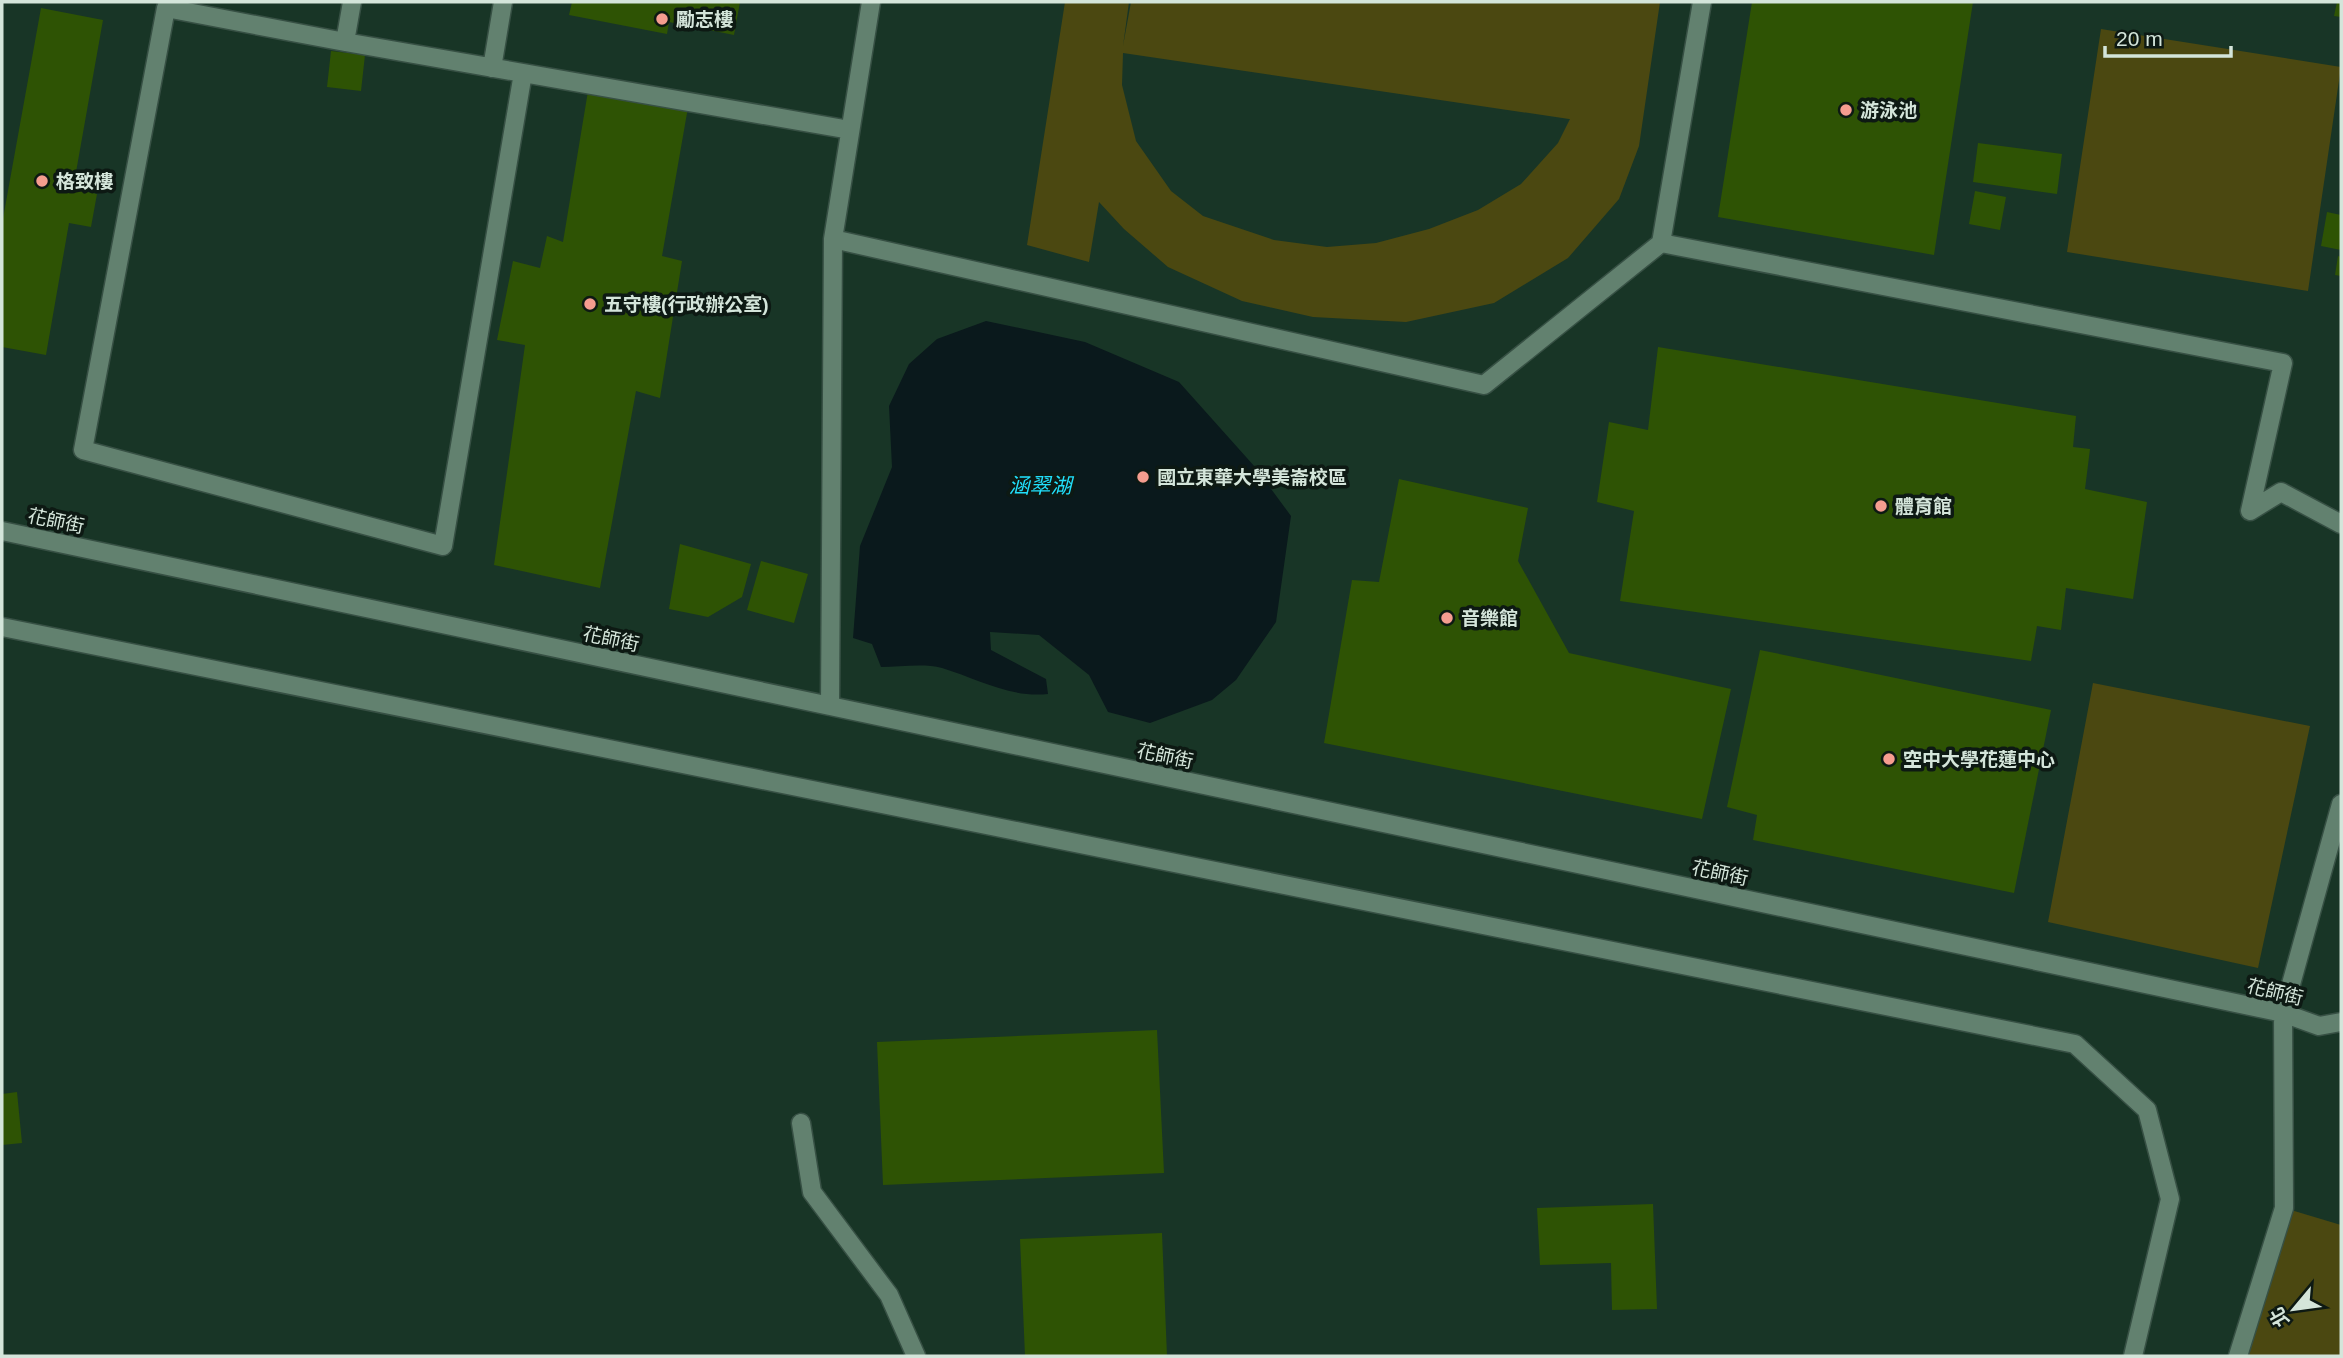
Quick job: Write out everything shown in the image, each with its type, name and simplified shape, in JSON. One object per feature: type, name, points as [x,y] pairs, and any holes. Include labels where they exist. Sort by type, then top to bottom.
[{"type":"street","points":[[345,42],[352,2]]},
{"type":"street","points":[[492,68],[503,2]]},
{"type":"street","points":[[830,706],[833,239],[871,2]]},
{"type":"street","points":[[833,239],[1484,385],[1661,243],[1702,2]]},
{"type":"street","points":[[523,73],[443,546],[83,450],[166,8],[850,130]]},
{"type":"street","points":[[1661,243],[2283,362],[2250,511],[2281,492],[2341,524]]},
{"type":"street","name":"花師街","points":[[2,531],[2283,1013],[2341,1036]]},
{"type":"street","points":[[2,627],[2075,1044],[2147,1110],[2170,1199],[2133,1356]]},
{"type":"street","points":[[2238,1356],[2284,1208],[2283,1013],[2341,804]]},
{"type":"street","name":"花師街","points":[[2319,1026],[2341,1022]]},
{"type":"street","points":[[801,1123],[812,1192],[889,1295],[916,1356]]},
{"type":"shaded area","points":[[1065,2],[1129,2],[1123,46],[1131,2],[1660,2],[1639,146],[1619,199],[1568,258],[1494,303],[1406,322],[1313,317],[1242,301],[1168,267],[1124,229],[1099,202],[1089,262],[1027,245]],"holes":[[[1123,53],[1570,119],[1558,143],[1521,184],[1478,210],[1429,229],[1376,243],[1327,247],[1274,240],[1203,216],[1171,191],[1136,141],[1122,85]]]},
{"type":"shaded area","points":[[2101,29],[2341,67],[2308,291],[2067,252]]},
{"type":"shaded area","points":[[2093,683],[2310,726],[2258,968],[2048,922]]},
{"type":"shaded area","points":[[2284,1208],[2341,1225],[2341,1356],[2238,1356]]},
{"type":"water","name":"涵翠湖","points":[[986,321],[1085,342],[1179,382],[1255,467],[1291,516],[1276,622],[1236,680],[1212,700],[1150,723],[1108,712],[1089,675],[1039,635],[990,632],[991,650],[1046,679],[1048,694],[1020,693],[994,687],[942,668],[920,665],[881,667],[872,644],[853,638],[860,546],[892,467],[889,406],[909,364],[937,339]]},
{"type":"building","name":"勵志樓","points":[[572,2],[740,2],[734,35],[669,22],[667,34],[569,15]]},
{"type":"building","name":"游泳池","points":[[1752,2],[1973,2],[1934,255],[1718,217]]},
{"type":"building","points":[[2337,2],[2341,2],[2341,17],[2334,16]]},
{"type":"building","name":"格致樓","points":[[41,8],[103,20],[73,189],[97,194],[91,227],[69,223],[46,355],[2,347],[2,224]]},
{"type":"building","points":[[331,51],[365,55],[361,91],[327,87]]},
{"type":"building","name":"五守樓(行政辦公室)","points":[[590,79],[690,96],[662,256],[682,261],[660,398],[636,391],[600,588],[494,565],[525,345],[497,340],[513,261],[540,268],[547,236],[563,242]]},
{"type":"building","points":[[1978,143],[2062,154],[2057,194],[1973,182]]},
{"type":"building","points":[[1975,191],[2006,197],[2000,230],[1969,224]]},
{"type":"building","points":[[2327,212],[2341,215],[2341,250],[2321,246]]},
{"type":"building","points":[[2338,256],[2341,257],[2341,276],[2335,275]]},
{"type":"building","name":"體育館","points":[[1658,347],[2076,416],[2073,447],[2090,449],[2085,489],[2147,502],[2133,599],[2066,588],[2061,630],[2037,626],[2031,661],[1620,601],[1634,511],[1597,502],[1609,422],[1648,430]]},
{"type":"building","name":"音樂館","points":[[1399,479],[1528,508],[1518,561],[1569,653],[1731,689],[1702,819],[1324,743],[1352,580],[1379,582]]},
{"type":"building","points":[[680,544],[751,564],[742,597],[708,617],[669,609]]},
{"type":"building","points":[[761,561],[808,574],[794,623],[747,610]]},
{"type":"building","name":"空中大學花蓮中心","points":[[1760,650],[2051,710],[2014,893],[1753,840],[1757,815],[1727,807]]},
{"type":"building","points":[[1157,1030],[1164,1173],[883,1185],[877,1042]]},
{"type":"building","points":[[17,1092],[22,1143],[2,1145],[2,1094]]},
{"type":"building","points":[[1653,1204],[1657,1309],[1612,1310],[1611,1263],[1540,1265],[1537,1208]]},
{"type":"building","points":[[1162,1233],[1167,1356],[1025,1356],[1020,1239]]},
{"type":"place","name":"勵志樓","points":[[662,19]]},
{"type":"place","name":"游泳池","points":[[1846,110]]},
{"type":"place","name":"格致樓","points":[[42,181]]},
{"type":"place","name":"五守樓(行政辦公室)","points":[[590,304]]},
{"type":"place","name":"國立東華大學美崙校區","points":[[1143,477]]},
{"type":"place","name":"體育館","points":[[1881,506]]},
{"type":"place","name":"音樂館","points":[[1447,618]]},
{"type":"place","name":"空中大學花蓮中心","points":[[1889,759]]}]
